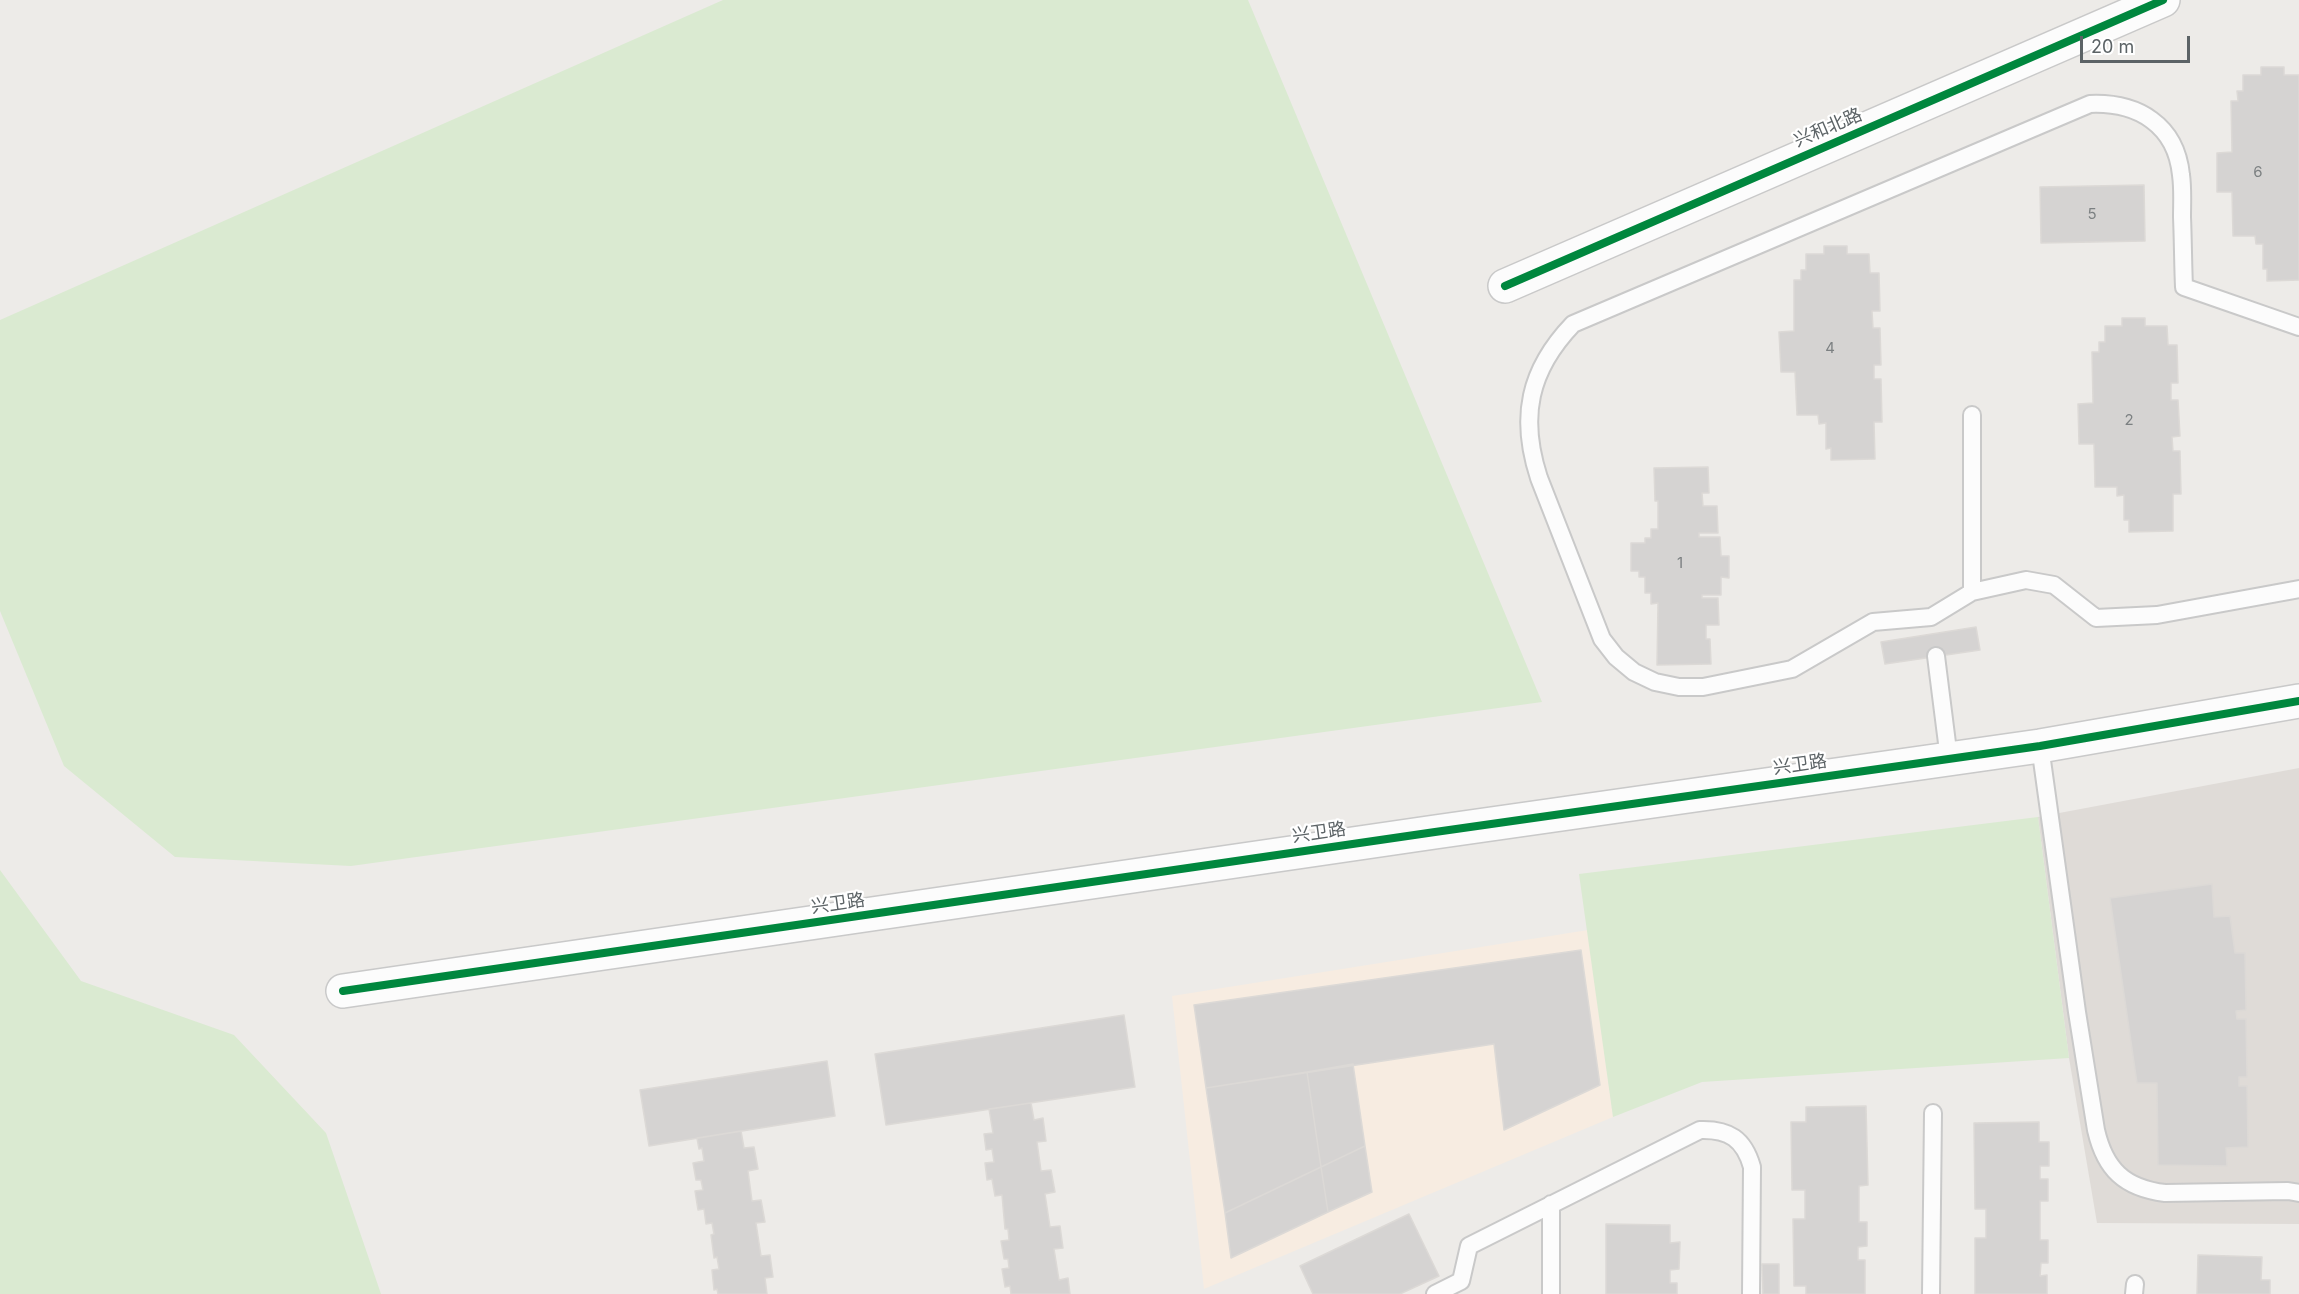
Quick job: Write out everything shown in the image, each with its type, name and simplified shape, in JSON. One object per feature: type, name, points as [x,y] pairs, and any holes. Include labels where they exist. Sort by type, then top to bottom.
[{"type":"street","name":"兴和北路","points":[[1505,286],[2163,0]]},
{"type":"street","name":"兴卫路","points":[[343,991],[1435,831],[2040,746],[2299,701]]},
{"type":"lane","points":[[2299,327],[2184,287],[2181,175],[2177,156],[2169,139],[2157,124],[2142,113],[2126,106],[2108,103],[2090,104],[1573,324],[1556,342],[1543,362],[1534,385],[1528,431],[1532,455],[1602,639],[1616,657],[1634,672],[1655,682],[1679,687],[1703,687],[1792,669],[1873,622],[1931,617],[1972,592],[2026,580],[2054,585],[2096,618],[2157,615],[2299,589]]},
{"type":"lane","points":[[1972,415],[1972,592]]},
{"type":"lane","points":[[1931,617],[1933,634]]},
{"type":"lane","points":[[1936,656],[1949,759]]},
{"type":"lane","points":[[2040,746],[2096,1130],[2100,1148],[2109,1165],[2122,1178],[2150,1191],[2165,1193],[2288,1191],[2299,1193]]},
{"type":"lane","points":[[1930,1294],[1933,1113]]},
{"type":"lane","points":[[1435,1294],[1461,1281],[1469,1246],[1700,1130],[1728,1133],[1748,1153],[1752,1167],[1751,1294]]},
{"type":"lane","points":[[1551,1204],[1551,1294]]},
{"type":"shaded area","points":[[2299,768],[2299,1224],[2097,1223],[2069,1058],[2038,817]]},
{"type":"shaded area","points":[[1588,930],[1613,1117],[1204,1289],[1172,996]]},
{"type":"green space","points":[[723,0],[1248,0],[1542,702],[351,866],[175,857],[64,766],[0,611],[0,320]]},
{"type":"green space","points":[[2038,817],[2069,1058],[1702,1082],[1613,1117],[1579,874]]},
{"type":"green space","points":[[0,870],[81,981],[234,1035],[326,1133],[381,1294],[0,1294]]},
{"type":"building","points":[[2261,67],[2284,67],[2284,75],[2299,75],[2299,280],[2267,281],[2267,269],[2263,269],[2263,244],[2256,244],[2255,236],[2233,236],[2232,192],[2217,192],[2217,153],[2232,152],[2231,101],[2238,101],[2237,91],[2243,91],[2243,75],[2261,75]]},
{"type":"building","points":[[2144,185],[2145,241],[2041,243],[2040,187]]},
{"type":"building","points":[[1824,246],[1847,246],[1847,254],[1869,254],[1870,273],[1879,273],[1880,311],[1872,311],[1873,328],[1880,328],[1881,365],[1874,365],[1874,379],[1881,379],[1882,422],[1874,422],[1875,459],[1831,460],[1831,448],[1826,449],[1826,423],[1819,424],[1818,415],[1797,415],[1795,372],[1781,372],[1779,332],[1794,331],[1794,280],[1801,280],[1801,270],[1806,270],[1806,254],[1824,254]]},
{"type":"building","points":[[2122,318],[2145,318],[2145,326],[2167,326],[2168,345],[2177,345],[2178,383],[2171,383],[2171,400],[2178,400],[2180,436],[2172,437],[2173,451],[2180,451],[2181,494],[2173,494],[2173,531],[2129,532],[2129,520],[2124,520],[2124,495],[2117,496],[2117,487],[2095,487],[2094,444],[2079,444],[2078,404],[2093,403],[2092,352],[2099,352],[2099,342],[2105,342],[2105,326],[2122,326]]},
{"type":"building","points":[[1708,467],[1709,493],[1702,493],[1703,506],[1717,506],[1718,533],[1699,533],[1699,537],[1720,537],[1721,556],[1729,556],[1729,578],[1721,577],[1721,595],[1702,595],[1702,598],[1718,598],[1719,625],[1706,625],[1706,639],[1710,639],[1711,664],[1657,665],[1658,603],[1651,604],[1651,593],[1645,593],[1645,577],[1639,577],[1639,571],[1631,571],[1631,543],[1645,543],[1645,538],[1651,538],[1651,529],[1658,529],[1658,501],[1655,501],[1654,468]]},
{"type":"building","points":[[1976,627],[1980,650],[1885,664],[1881,642]]},
{"type":"building","points":[[2212,884],[2214,917],[2230,916],[2235,953],[2245,953],[2246,1010],[2236,1011],[2237,1019],[2246,1019],[2247,1077],[2239,1077],[2239,1086],[2247,1086],[2248,1147],[2226,1148],[2227,1166],[2158,1165],[2157,1083],[2137,1083],[2110,898]]},
{"type":"building","points":[[1581,950],[1600,1085],[1504,1130],[1494,1044],[1206,1088],[1194,1005]]},
{"type":"building","points":[[1124,1015],[1135,1087],[886,1125],[875,1054]]},
{"type":"building","points":[[827,1061],[835,1116],[649,1146],[640,1090]]},
{"type":"building","points":[[1353,1064],[1365,1146],[1321,1167],[1307,1072]]},
{"type":"building","points":[[1307,1072],[1321,1167],[1225,1213],[1206,1088]]},
{"type":"building","points":[[1031,1103],[1034,1120],[1043,1118],[1046,1141],[1037,1142],[1041,1171],[1051,1170],[1055,1192],[1045,1194],[1050,1227],[1060,1226],[1063,1248],[1054,1249],[1059,1280],[1068,1278],[1070,1294],[1011,1294],[1010,1286],[1005,1287],[1002,1269],[1009,1268],[1008,1259],[1004,1259],[1001,1241],[1009,1240],[1008,1229],[1005,1229],[1002,1195],[995,1196],[992,1179],[987,1180],[985,1163],[994,1162],[992,1149],[986,1150],[984,1134],[993,1133],[989,1109]]},
{"type":"building","points":[[1866,1106],[1868,1185],[1859,1186],[1859,1222],[1867,1222],[1867,1246],[1858,1247],[1858,1260],[1865,1260],[1865,1294],[1806,1294],[1806,1286],[1794,1286],[1793,1219],[1805,1219],[1805,1190],[1792,1190],[1791,1122],[1806,1122],[1806,1107]]},
{"type":"building","points":[[2039,1122],[2039,1142],[2049,1142],[2049,1166],[2040,1166],[2040,1179],[2048,1179],[2048,1201],[2040,1201],[2040,1240],[2048,1240],[2048,1263],[2041,1263],[2040,1276],[2047,1275],[2047,1294],[1975,1294],[1975,1238],[1986,1238],[1986,1209],[1975,1209],[1974,1123]]},
{"type":"building","points":[[741,1131],[744,1148],[754,1147],[758,1169],[748,1171],[752,1201],[761,1200],[765,1222],[756,1223],[761,1256],[770,1255],[773,1277],[765,1278],[767,1294],[718,1294],[717,1289],[714,1290],[712,1270],[719,1269],[717,1257],[714,1258],[712,1223],[706,1224],[704,1209],[698,1210],[695,1191],[703,1190],[701,1180],[696,1180],[693,1163],[704,1161],[702,1148],[699,1149],[697,1138]]},
{"type":"building","points":[[1365,1146],[1372,1192],[1328,1212],[1321,1167]]},
{"type":"building","points":[[1321,1167],[1328,1212],[1231,1258],[1225,1213]]},
{"type":"building","points":[[1409,1214],[1439,1276],[1400,1294],[1313,1294],[1300,1266]]},
{"type":"building","points":[[1606,1224],[1670,1225],[1670,1243],[1680,1242],[1679,1269],[1670,1270],[1670,1283],[1677,1283],[1677,1294],[1606,1294]]},
{"type":"building","points":[[2198,1255],[2262,1257],[2261,1280],[2270,1280],[2270,1294],[2197,1294]]},
{"type":"building","points":[[1762,1264],[1779,1264],[1779,1294],[1763,1294]]},
{"type":"cycle path","points":[[1505,286],[2163,0]]},
{"type":"cycle path","points":[[343,991],[2040,746],[2299,701]]}]
